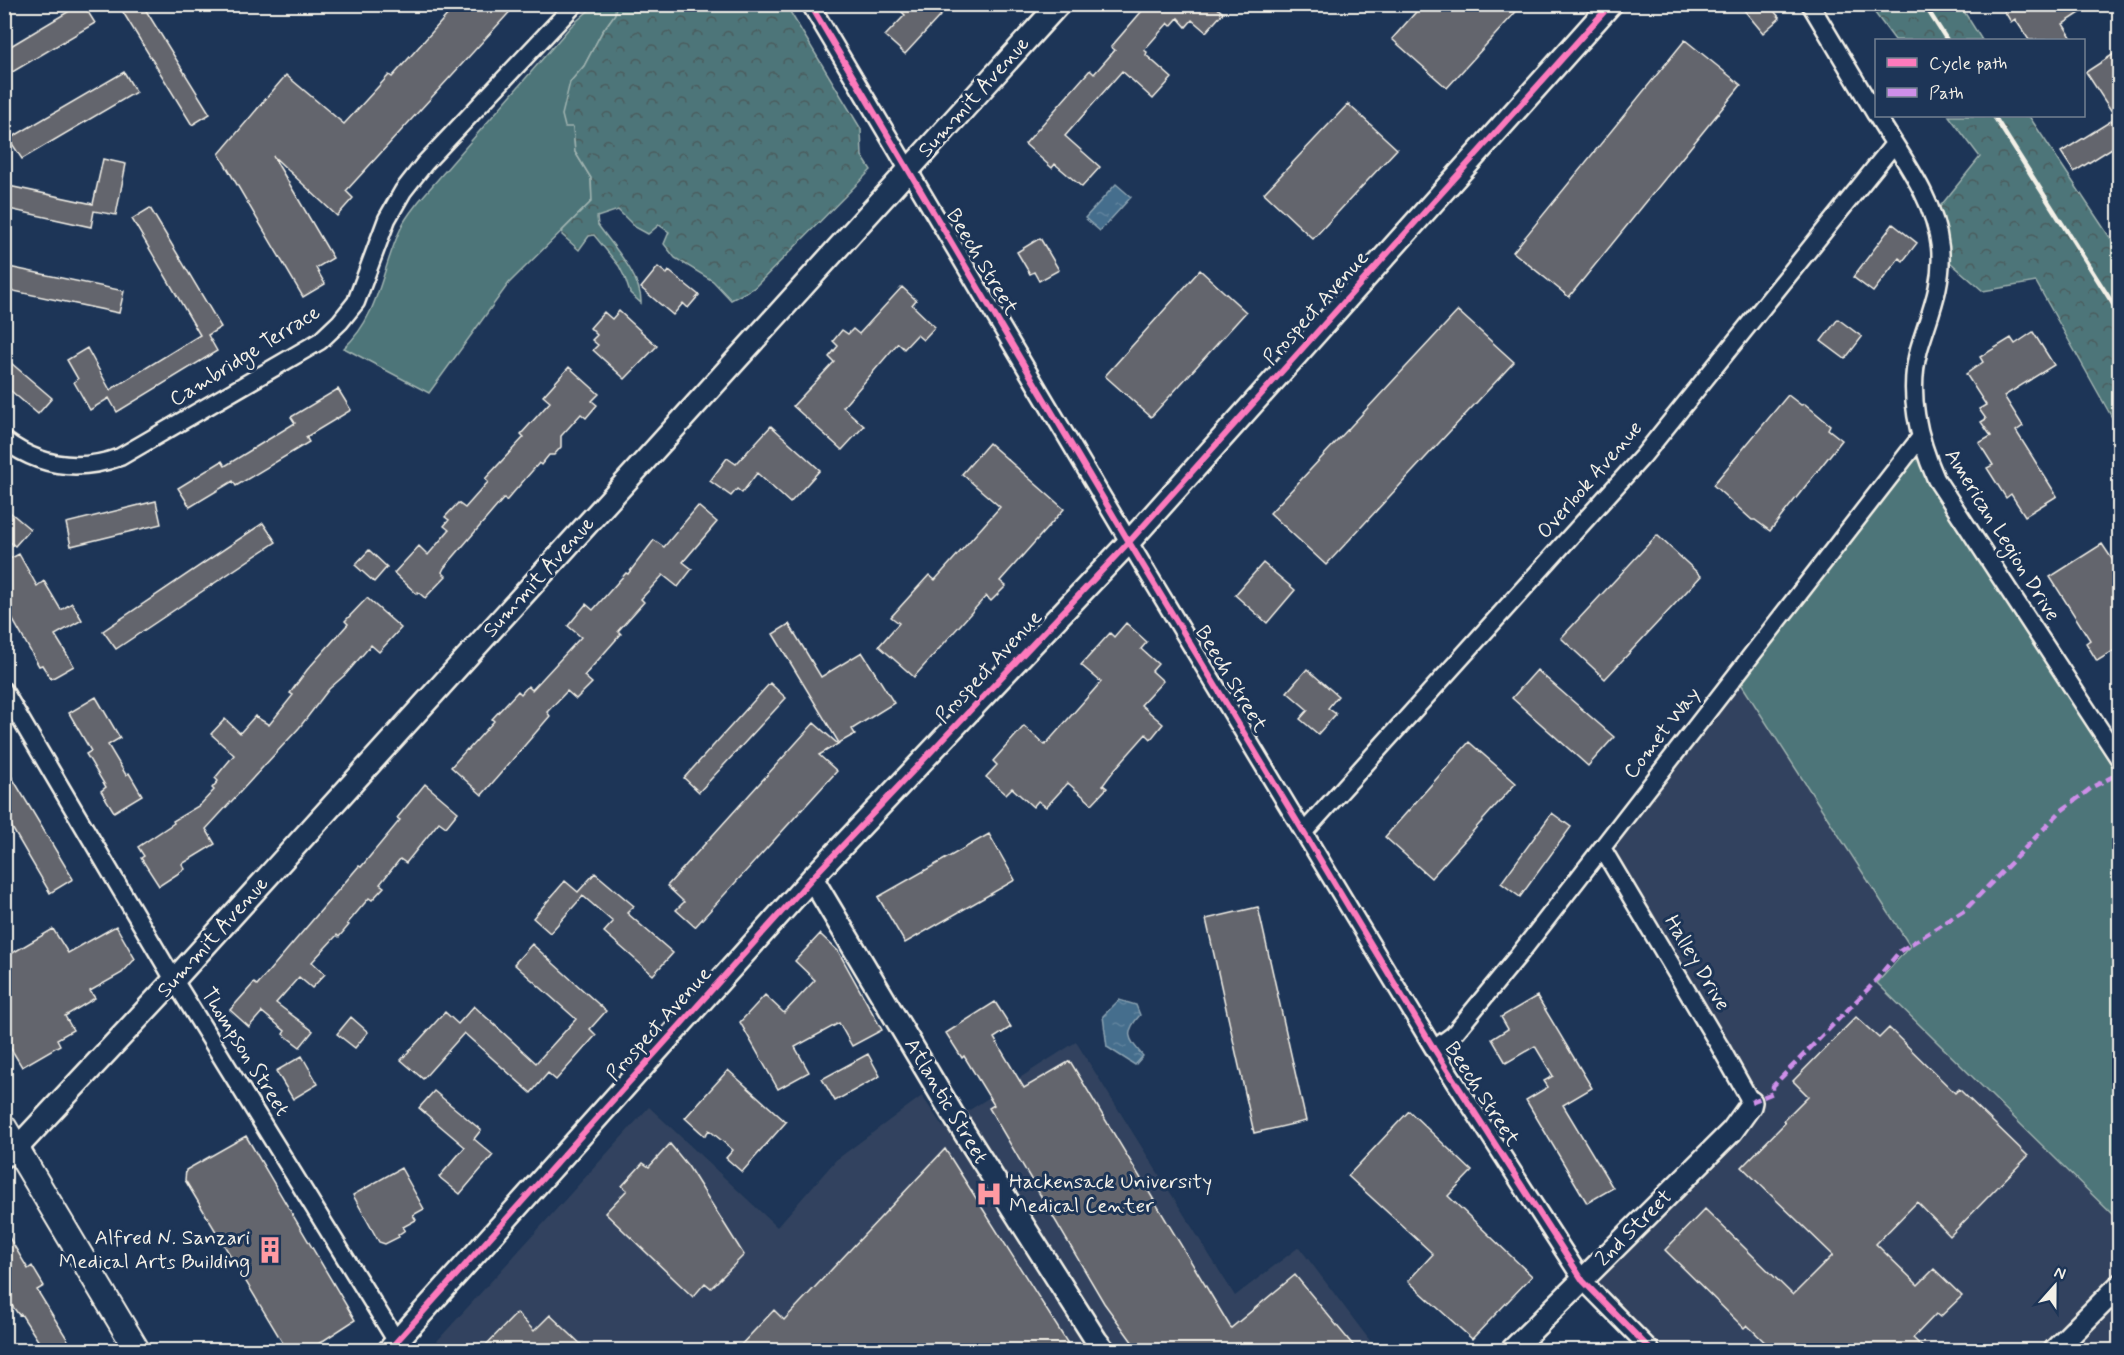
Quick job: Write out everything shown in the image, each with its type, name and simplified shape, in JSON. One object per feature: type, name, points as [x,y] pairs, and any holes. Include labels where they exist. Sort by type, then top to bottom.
[{"type":"main road","points":[[4,1127],[11,1152],[137,1350]]},
{"type":"street","name":"Cambridge Terrace","points":[[4,440],[39,460],[64,466],[85,466],[106,462],[120,457],[320,341],[340,322],[356,302],[387,219],[403,191],[425,163],[575,4]]},
{"type":"street","name":"Beech Street","points":[[810,4],[1129,542],[1434,1049],[1583,1281],[1651,1350]]},
{"type":"street","name":"Summit Avenue","points":[[11,1152],[174,980],[1059,4]]},
{"type":"street","name":"Prospect Avenue","points":[[393,1346],[812,878],[1129,542],[1611,4]]},
{"type":"street","name":"American Legion Drive","points":[[1810,4],[1875,112]]},
{"type":"street","name":"American Legion Drive","points":[[1878,117],[1925,196],[1934,219],[1940,246],[1941,273],[1936,300],[1918,352],[1914,381],[1920,438],[1936,479],[2115,741],[2120,760]]},
{"type":"street","name":"Overlook Avenue","points":[[1304,832],[1643,456],[1894,144]]},
{"type":"street","name":"Comet Way","points":[[1434,1049],[1454,1035],[1920,438]]},
{"type":"street","name":"Thompson Street","points":[[4,691],[393,1346]]},
{"type":"street","name":"Halley Drive","points":[[1602,848],[1751,1102]]},
{"type":"street","name":"Atlantic Street","points":[[812,878],[952,1113],[1089,1330],[1104,1350]]},
{"type":"street","name":"2nd Street","points":[[1512,1350],[1732,1131],[1751,1102]]},
{"type":"street","points":[[2055,1350],[2120,1285]]},
{"type":"shaded area","points":[[1920,438],[2110,745],[2119,736],[2119,1350],[1651,1350],[1583,1281],[1755,1104],[1602,848]]},
{"type":"shaded area","name":"Hackensack University Medical Center","points":[[1076,1042],[1235,1296],[1299,1247],[1377,1350],[429,1350],[649,1107],[777,1227],[836,1160],[922,1096],[943,1127]]},
{"type":"green space","points":[[595,5],[616,5],[615,14],[602,32],[584,66],[570,82],[575,152],[591,178],[592,201],[509,283],[429,393],[344,348],[356,335],[373,306],[394,244],[409,214],[571,26]]},
{"type":"green space","points":[[616,5],[786,5],[861,129],[862,156],[871,170],[754,288],[731,300],[713,281],[675,258],[664,244],[669,232],[659,225],[648,234],[635,227],[618,210],[597,217],[598,225],[632,272],[640,293],[641,303],[630,293],[619,266],[594,235],[589,236],[579,250],[562,235],[563,230],[592,201],[591,178],[575,152],[573,127],[565,127],[562,115],[570,82],[584,66],[602,32],[615,14]]},
{"type":"green space","points":[[1869,5],[1960,5],[1981,39],[1894,39]]},
{"type":"green space","points":[[1950,117],[2030,117],[2119,251],[2119,430],[2036,282],[1983,291],[1943,256],[1934,214],[1980,157]]},
{"type":"green space","points":[[1920,444],[2118,743],[2119,741],[2119,1221],[1877,983],[1910,946],[1738,679]]},
{"type":"water","points":[[1116,184],[1131,197],[1100,231],[1085,218]]},
{"type":"water","points":[[1119,1000],[1136,1005],[1140,1015],[1130,1032],[1131,1041],[1143,1056],[1135,1065],[1107,1047],[1103,1016]]},
{"type":"building","points":[[81,4],[95,23],[4,77],[4,50]]},
{"type":"building","points":[[118,4],[142,4],[210,114],[192,125]]},
{"type":"building","points":[[457,4],[517,4],[346,191],[353,198],[337,216],[273,156],[333,258],[316,268],[325,284],[303,297],[219,154],[286,75],[344,124],[389,75],[392,77]]},
{"type":"building","points":[[894,4],[951,4],[905,54],[885,36],[905,15]]},
{"type":"building","points":[[1148,4],[1213,4],[1223,13],[1206,32],[1192,20],[1186,27],[1178,18],[1171,26],[1168,23],[1144,50],[1147,52],[1146,55],[1172,78],[1153,99],[1122,71],[1065,136],[1100,167],[1082,187],[1055,164],[1052,168],[1025,144],[1090,70],[1094,74],[1115,50],[1111,47]]},
{"type":"building","points":[[1423,4],[1523,4],[1447,88],[1392,39]]},
{"type":"building","points":[[1739,4],[1768,4],[1780,18],[1763,33]]},
{"type":"building","points":[[2000,4],[2094,4],[2063,24],[2072,39],[2028,39],[2015,19],[2011,22]]},
{"type":"building","points":[[1685,40],[1741,85],[1569,297],[1513,252]]},
{"type":"building","points":[[2120,50],[2120,143],[2074,172],[2061,152],[2116,118],[2086,72]]},
{"type":"building","points":[[124,72],[136,92],[22,159],[9,139]]},
{"type":"building","points":[[1348,104],[1397,149],[1313,239],[1264,193]]},
{"type":"building","points":[[103,159],[126,164],[116,215],[94,211],[91,227],[4,208],[4,185],[93,204]]},
{"type":"building","points":[[150,208],[221,327],[208,335],[217,351],[117,412],[109,398],[90,410],[74,382],[78,379],[67,360],[87,348],[110,390],[200,335],[132,219]]},
{"type":"building","points":[[1893,224],[1917,243],[1903,261],[1899,258],[1873,292],[1853,277]]},
{"type":"building","points":[[1040,238],[1059,270],[1039,281],[1034,272],[1030,274],[1017,252]]},
{"type":"building","points":[[4,266],[124,291],[119,313],[4,289]]},
{"type":"building","points":[[658,267],[667,274],[669,271],[699,295],[688,308],[683,303],[673,315],[641,288]]},
{"type":"building","points":[[1200,270],[1246,312],[1151,417],[1105,376]]},
{"type":"building","points":[[902,287],[916,300],[912,305],[935,327],[923,340],[917,335],[904,349],[898,343],[843,407],[864,426],[842,450],[793,406],[834,362],[829,357],[838,346],[833,341],[842,330],[848,334],[853,329],[859,334]]},
{"type":"building","points":[[619,311],[657,346],[625,379],[593,350],[598,345],[592,340],[597,335],[590,328],[604,312],[612,319]]},
{"type":"building","points":[[1458,311],[1514,362],[1326,565],[1270,513]]},
{"type":"building","points":[[1838,319],[1862,337],[1845,359],[1821,341]]},
{"type":"building","points":[[2033,332],[2054,365],[2004,396],[2023,426],[2016,431],[2057,496],[2025,516],[2011,494],[2006,498],[1987,468],[1993,465],[1979,443],[1991,436],[1981,422],[1986,419],[1979,409],[1986,405],[1966,374],[1983,362],[1980,357],[2011,338],[2015,344]]},
{"type":"building","points":[[4,357],[52,398],[38,414],[4,385]]},
{"type":"building","points":[[569,367],[599,394],[592,401],[597,405],[586,418],[581,414],[561,436],[561,447],[554,455],[549,455],[541,465],[539,463],[506,501],[504,498],[444,568],[442,572],[446,576],[425,598],[418,592],[417,594],[394,573],[419,546],[428,555],[449,530],[444,526],[449,520],[445,517],[458,503],[465,508],[488,482],[485,479],[524,437],[521,434],[550,402],[543,396]]},
{"type":"building","points":[[338,389],[351,410],[306,437],[309,442],[236,486],[233,481],[190,507],[178,488],[222,461],[225,466],[295,423],[291,417]]},
{"type":"building","points":[[1788,395],[1801,405],[1805,404],[1830,425],[1828,429],[1842,440],[1770,531],[1752,520],[1713,485]]},
{"type":"building","points":[[771,426],[820,470],[790,503],[757,473],[742,493],[737,489],[731,496],[710,481],[727,458],[736,464]]},
{"type":"building","points":[[989,443],[1064,509],[1000,581],[1006,586],[991,601],[986,596],[914,677],[879,646],[899,623],[891,617],[929,575],[935,580],[1000,507],[962,474]]},
{"type":"building","points":[[156,501],[161,524],[71,546],[66,523]]},
{"type":"building","points":[[698,506],[717,522],[683,562],[692,569],[678,587],[663,575],[641,599],[644,602],[618,631],[621,634],[584,676],[592,683],[576,699],[567,691],[547,712],[550,716],[482,795],[451,767],[494,721],[492,719],[518,691],[521,694],[528,686],[532,690],[581,637],[568,626],[586,604],[593,610],[626,573],[628,574],[654,540],[664,547]]},
{"type":"building","points":[[4,507],[30,529],[15,546],[4,537]]},
{"type":"building","points":[[263,523],[276,542],[116,649],[103,631]]},
{"type":"building","points":[[1657,535],[1701,576],[1605,679],[1561,638]]},
{"type":"building","points":[[2102,544],[2120,571],[2120,647],[2097,661],[2086,643],[2090,640],[2050,577]]},
{"type":"building","points":[[369,550],[387,567],[374,582],[355,565]]},
{"type":"building","points":[[19,554],[37,586],[44,581],[61,610],[72,603],[82,620],[55,635],[74,666],[51,679],[42,665],[39,666],[4,604],[4,562]]},
{"type":"building","points":[[1263,563],[1295,590],[1267,623],[1235,595]]},
{"type":"building","points":[[367,598],[401,628],[379,652],[371,645],[346,674],[329,689],[299,728],[206,829],[215,844],[182,864],[185,869],[159,886],[141,858],[144,856],[138,847],[174,823],[173,821],[200,805],[214,790],[212,788],[218,781],[215,778],[234,755],[211,734],[225,719],[240,733],[255,716],[269,725],[293,695],[290,693],[307,670],[348,624],[345,621]]},
{"type":"building","points":[[1126,623],[1147,642],[1141,649],[1158,664],[1152,671],[1163,681],[1141,705],[1163,724],[1151,739],[1146,734],[1115,769],[1103,785],[1107,788],[1092,804],[1068,783],[1046,807],[1038,801],[1033,807],[1012,788],[1006,794],[986,777],[997,765],[993,761],[1024,726],[1045,745],[1101,682],[1081,665],[1110,633],[1114,637]]},
{"type":"building","points":[[789,624],[821,677],[862,652],[894,703],[852,729],[855,734],[839,743],[773,634]]},
{"type":"building","points":[[1307,669],[1338,696],[1328,708],[1336,714],[1318,734],[1300,719],[1308,710],[1287,692]]},
{"type":"building","points":[[1537,670],[1614,737],[1588,766],[1512,698]]},
{"type":"building","points":[[770,683],[786,698],[699,792],[684,778]]},
{"type":"building","points":[[96,697],[120,738],[108,745],[126,775],[129,773],[142,795],[114,812],[101,791],[106,787],[86,754],[91,751],[69,713]]},
{"type":"building","points":[[814,723],[838,744],[819,755],[837,771],[695,927],[676,910],[684,902],[667,886]]},
{"type":"building","points":[[1469,742],[1516,783],[1431,878],[1385,837]]},
{"type":"building","points":[[4,764],[73,879],[50,893],[4,814]]},
{"type":"building","points":[[425,784],[458,812],[446,827],[439,822],[406,863],[400,859],[380,884],[384,887],[372,900],[369,898],[339,937],[337,935],[312,962],[325,974],[312,988],[299,977],[276,1003],[313,1031],[300,1047],[283,1034],[285,1031],[262,1012],[249,1027],[230,1010],[254,983],[257,985],[359,866],[361,867],[400,820],[397,818]]},
{"type":"building","points":[[1552,813],[1571,827],[1520,897],[1501,883]]},
{"type":"building","points":[[989,834],[1015,880],[905,943],[878,897]]},
{"type":"building","points":[[595,873],[634,906],[627,913],[673,953],[653,975],[604,932],[613,922],[583,896],[550,933],[533,918],[565,881],[578,892]]},
{"type":"building","points":[[1258,907],[1306,1121],[1254,1133],[1206,919]]},
{"type":"building","points":[[116,926],[135,959],[122,973],[90,991],[95,998],[65,1016],[73,1030],[57,1039],[60,1045],[22,1067],[4,1037],[4,958],[53,929],[68,953]]},
{"type":"building","points":[[820,934],[838,951],[882,1030],[852,1046],[839,1023],[795,1047],[809,1072],[778,1089],[740,1022],[765,995],[784,1013],[815,980],[795,961]]},
{"type":"building","points":[[532,944],[606,1011],[590,1029],[596,1035],[556,1080],[548,1073],[531,1093],[464,1033],[423,1079],[401,1060],[445,1012],[458,1024],[474,1006],[536,1063],[576,1019],[514,964]]},
{"type":"building","points":[[1537,996],[1592,1088],[1563,1105],[1613,1188],[1587,1203],[1526,1100],[1548,1087],[1544,1081],[1553,1076],[1535,1046],[1506,1063],[1492,1039],[1508,1029],[1501,1017]]},
{"type":"building","points":[[995,1002],[1011,1027],[994,1038],[1024,1088],[1070,1061],[1231,1328],[1295,1275],[1357,1350],[1138,1350],[1104,1303],[989,1108],[994,1105],[964,1056],[962,1058],[946,1033]]},
{"type":"building","points":[[351,1017],[368,1032],[355,1048],[337,1034]]},
{"type":"building","points":[[1856,1017],[1879,1038],[1889,1028],[1955,1093],[1959,1089],[2028,1156],[1950,1236],[1917,1202],[1876,1244],[1918,1285],[1934,1269],[1962,1296],[1940,1317],[1936,1314],[1913,1338],[1926,1350],[1773,1350],[1747,1325],[1744,1328],[1665,1250],[1705,1209],[1793,1295],[1833,1255],[1742,1167],[1808,1096],[1793,1081]]},
{"type":"building","points":[[868,1054],[880,1076],[835,1101],[822,1079]]},
{"type":"building","points":[[302,1056],[318,1084],[293,1099],[276,1071]]},
{"type":"building","points":[[728,1070],[786,1122],[742,1172],[726,1158],[733,1150],[709,1130],[705,1136],[685,1118]]},
{"type":"building","points":[[434,1091],[481,1130],[474,1139],[493,1155],[460,1194],[439,1177],[465,1147],[419,1108]]},
{"type":"building","points":[[1409,1111],[1472,1171],[1448,1196],[1532,1276],[1472,1339],[1408,1281],[1433,1254],[1348,1176]]},
{"type":"building","name":"Alfred N. Sanzari Medical Arts Building","points":[[246,1136],[355,1320],[309,1350],[287,1350],[185,1180],[186,1170]]},
{"type":"building","points":[[670,1144],[688,1166],[744,1255],[711,1288],[705,1283],[693,1297],[605,1213],[627,1190],[622,1186],[643,1163],[649,1167]]},
{"type":"building","points":[[945,1149],[1072,1350],[736,1350],[774,1310],[784,1320]]},
{"type":"building","points":[[401,1168],[424,1209],[413,1215],[416,1220],[403,1227],[405,1230],[398,1235],[399,1237],[385,1244],[379,1242],[353,1195]]},
{"type":"building","points":[[4,1229],[28,1269],[32,1266],[44,1286],[37,1290],[74,1350],[44,1350],[21,1314],[19,1315],[4,1295]]},
{"type":"building","points":[[517,1313],[534,1331],[550,1315],[587,1350],[481,1350]]},
{"type":"railway","points":[[1924,4],[1946,39]]},
{"type":"railway","points":[[1995,117],[2120,315]]},
{"type":"marked path","points":[[1751,1102],[1773,1093],[1773,1086],[1870,987],[1900,951],[1965,910],[2061,811],[2094,786],[2120,773]]},
{"type":"cycle path","points":[[810,4],[1129,542],[1434,1049],[1583,1281],[1651,1350]]},
{"type":"cycle path","points":[[389,1350],[812,878],[1129,542],[1611,4]]},
{"type":"place","name":"Hackensack University Medical Center","points":[[989,1194]]},
{"type":"place","name":"Alfred N. Sanzari Medical Arts Building","points":[[270,1250]]}]
